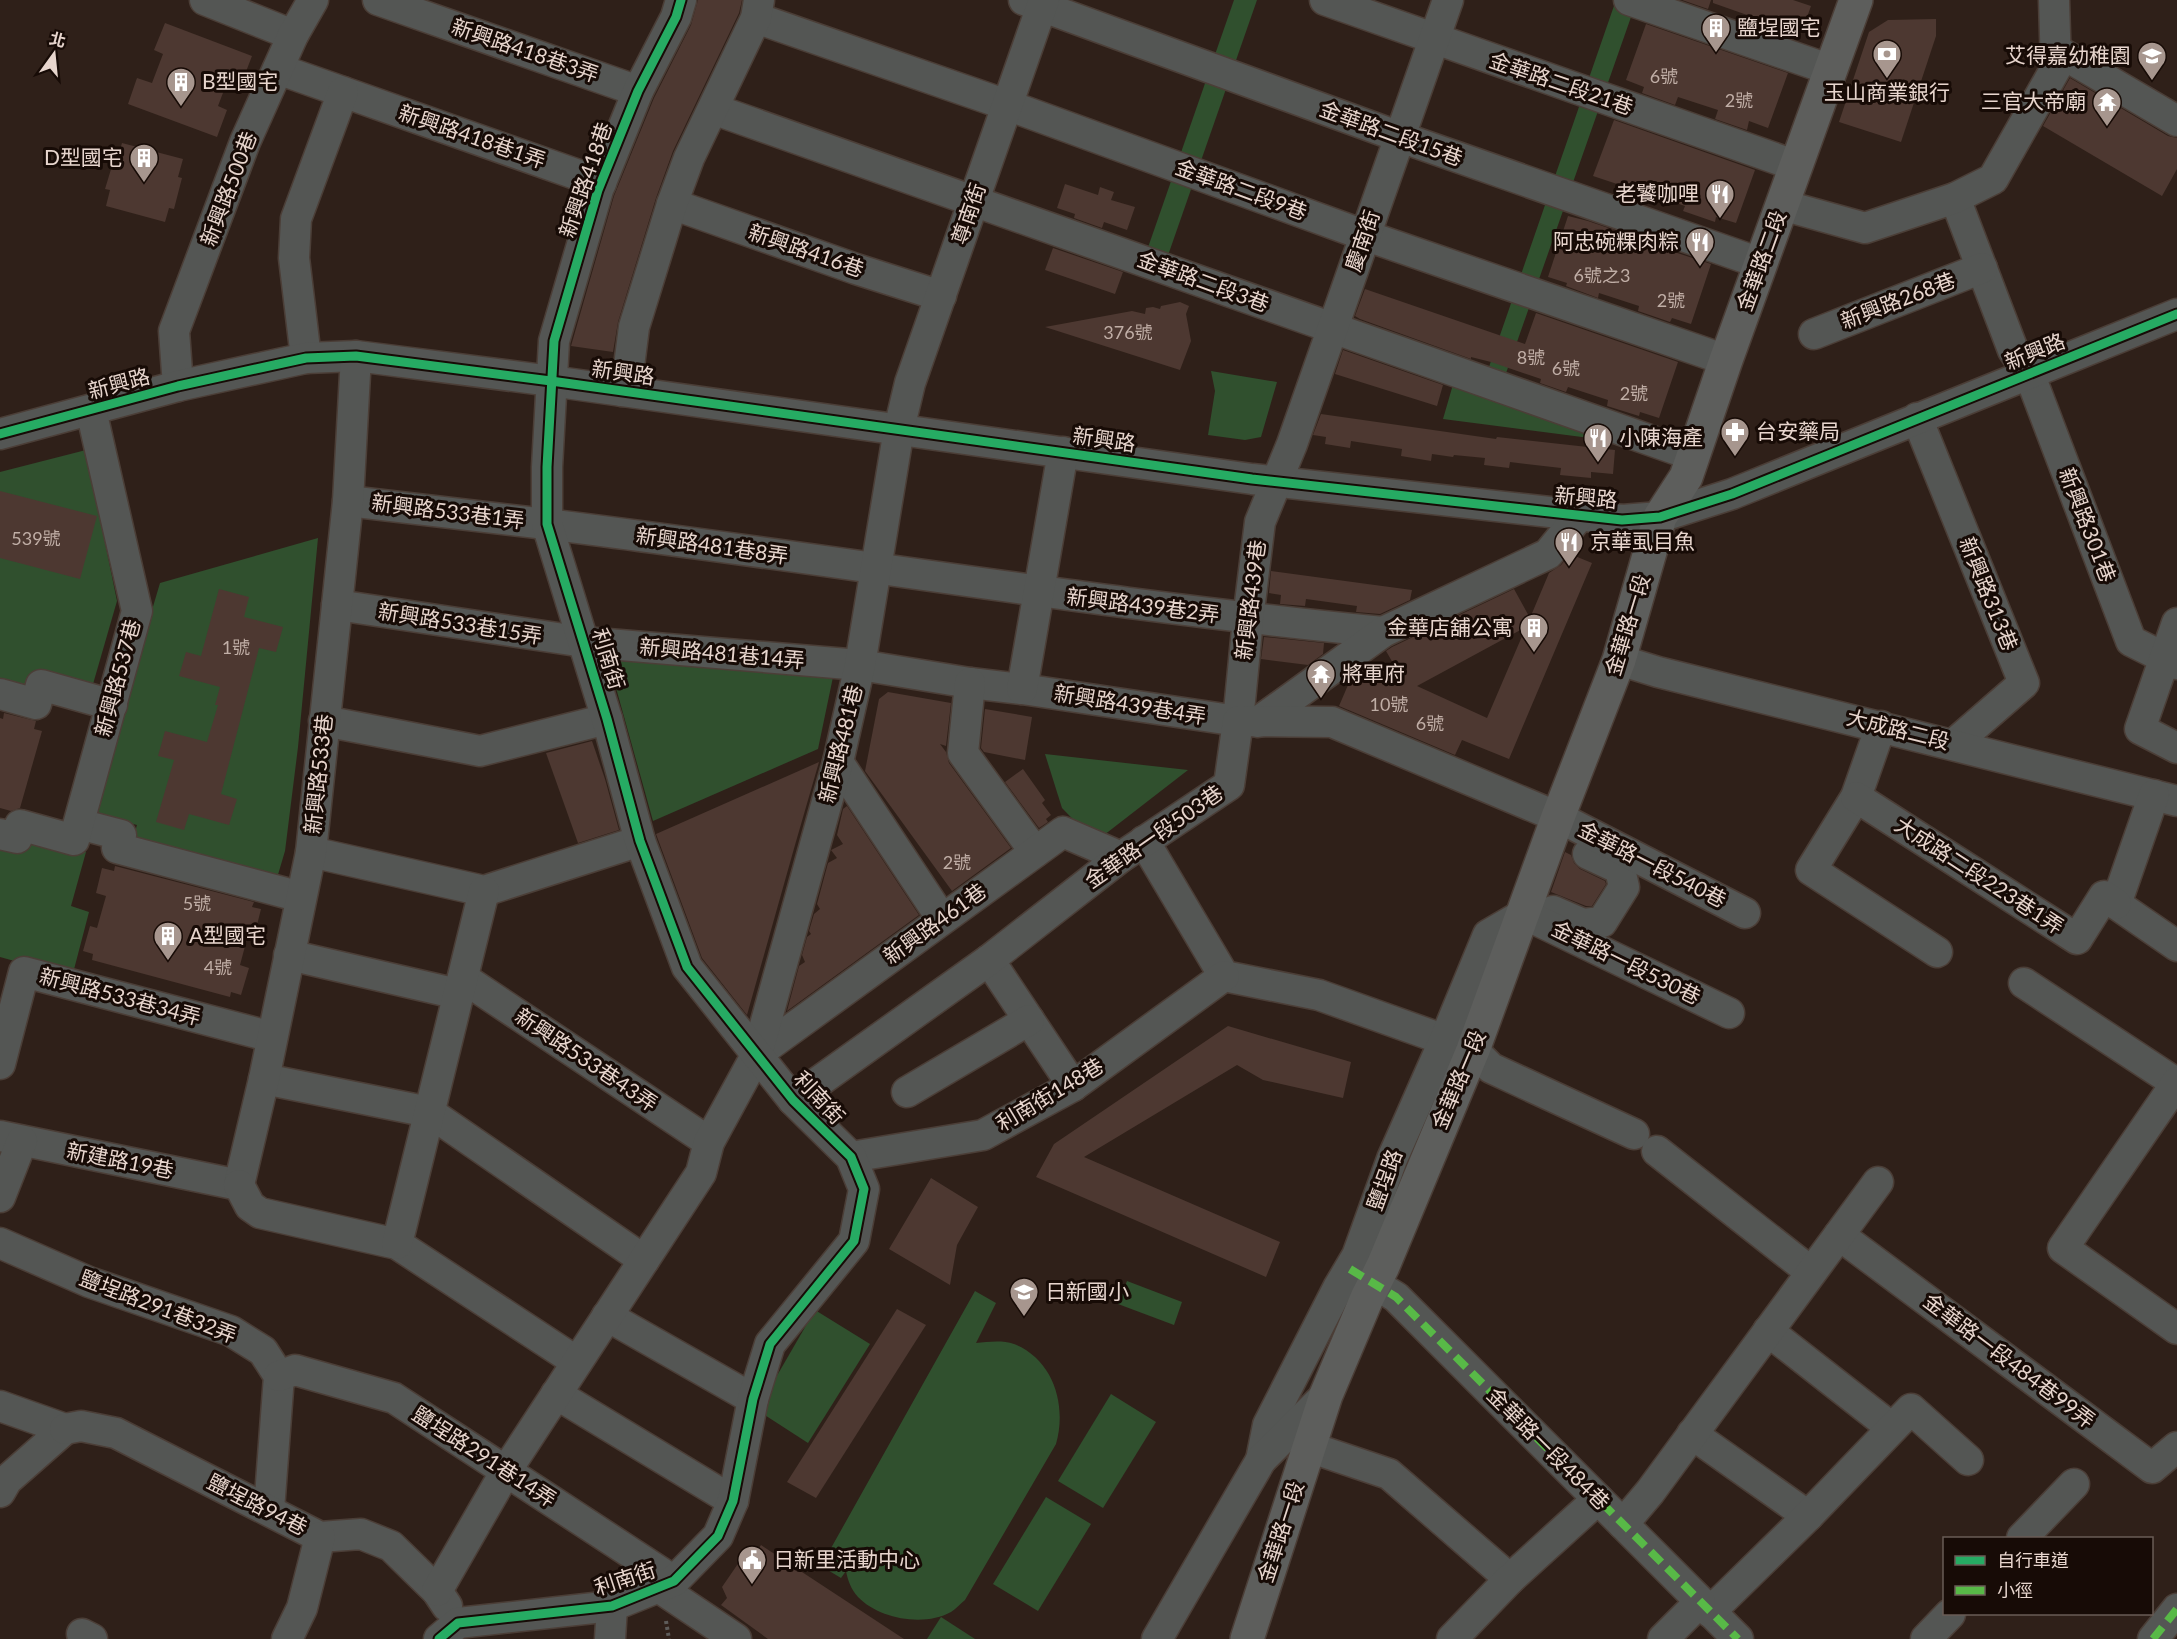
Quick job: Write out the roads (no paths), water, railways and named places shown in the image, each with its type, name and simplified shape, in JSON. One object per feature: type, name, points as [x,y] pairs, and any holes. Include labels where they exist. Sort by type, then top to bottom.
[{"type":"main road","name":"金華路二段","points":[[1660,518],[1686,477],[1856,0]]},
{"type":"main road","name":"金華路一段","points":[[1247,1639],[1363,1276],[1459,1044],[1526,907],[1619,660],[1660,518]]},
{"type":"street","points":[[206,0],[293,35]]},
{"type":"street","name":"新興路500巷","points":[[178,386],[174,331],[245,142],[293,35],[313,0]]},
{"type":"street","name":"新興路418巷3弄","points":[[378,0],[638,91]]},
{"type":"street","name":"新興路418巷","points":[[551,381],[554,341],[601,183],[638,91],[676,17],[681,0]]},
{"type":"street","name":"金華路二段21巷","points":[[1325,0],[1797,166]]},
{"type":"street","name":"慶南街","points":[[1276,482],[1292,444],[1448,0]]},
{"type":"street","points":[[1629,0],[1831,70]]},
{"type":"street","points":[[1782,206],[1865,228],[1955,198],[1993,179],[2056,68],[2054,0]]},
{"type":"street","name":"尊南街","points":[[899,429],[910,383],[1007,105],[1037,2]]},
{"type":"street","name":"金華路二段15巷","points":[[1037,2],[1400,137],[1761,263]]},
{"type":"street","points":[[622,391],[629,366],[634,327],[688,158],[758,9]]},
{"type":"street","name":"金華路二段9巷","points":[[758,9],[1007,105],[1364,235],[1726,360]]},
{"type":"street","points":[[2056,50],[2177,121]]},
{"type":"street","name":"新興路418巷1弄","points":[[278,69],[601,183]]},
{"type":"street","points":[[306,358],[294,258],[296,219],[343,92]]},
{"type":"street","name":"金華路二段3巷","points":[[713,109],[1692,455]]},
{"type":"street","name":"新興路268巷","points":[[1955,198],[2013,350],[2029,374]]},
{"type":"street","name":"新興路416巷","points":[[672,204],[856,269],[941,296]]},
{"type":"street","name":"新興路268巷","points":[[1814,334],[1982,268]]},
{"type":"street","name":"新興路","points":[[0,434],[178,386],[306,358],[356,356],[1276,482],[1579,516],[1622,520],[1660,518],[1732,494],[2177,314]]},
{"type":"street","name":"新興路533巷","points":[[239,1185],[264,1079],[311,852],[348,501],[356,356]]},
{"type":"street","name":"新興路301巷","points":[[2029,374],[2130,641],[2171,661]]},
{"type":"street","name":"利南街","points":[[444,1635],[612,1606],[667,1584],[718,1536],[733,1501],[753,1399],[770,1344],[854,1241],[864,1189],[851,1157],[793,1100],[687,967],[640,841],[607,719],[547,524],[551,381]]},
{"type":"street","name":"新興路537巷","points":[[76,832],[137,611],[91,410]]},
{"type":"street","name":"新興路313巷","points":[[1917,418],[2024,683],[1954,744]]},
{"type":"street","name":"新興路481巷","points":[[757,1054],[838,762],[860,665],[899,429]]},
{"type":"street","points":[[1022,689],[1063,452]]},
{"type":"street","name":"新興路439巷","points":[[1248,722],[1248,619],[1260,522],[1276,482]]},
{"type":"street","name":"新興路533巷1弄","points":[[348,501],[547,524]]},
{"type":"street","points":[[1248,722],[1383,632],[1548,554],[1579,516]]},
{"type":"street","name":"新興路481巷8弄","points":[[547,524],[1039,592]]},
{"type":"street","name":"新興路439巷2弄","points":[[1039,592],[1248,619],[1383,632]]},
{"type":"street","name":"新興路533巷15弄","points":[[337,605],[584,642]]},
{"type":"street","points":[[2177,623],[2171,661],[2140,729],[2177,748]]},
{"type":"street","name":"新興路481巷14弄","points":[[584,642],[860,665],[970,683]]},
{"type":"street","name":"大成路二段","points":[[1619,660],[1658,672],[2165,798]]},
{"type":"street","points":[[970,683],[963,753],[1035,852]]},
{"type":"street","name":"新興路439巷4弄","points":[[970,683],[1248,722]]},
{"type":"street","points":[[0,694],[36,704],[41,685],[111,705]]},
{"type":"street","points":[[324,720],[480,751],[607,719]]},
{"type":"street","points":[[1248,722],[1332,722],[1555,827],[1620,869],[1624,887],[1602,922],[1583,924],[1526,907]]},
{"type":"street","name":"金華路一段503巷","points":[[793,1100],[989,960],[1133,849],[1229,785],[1248,722]]},
{"type":"street","points":[[1881,726],[1856,797],[1811,870],[1937,952]]},
{"type":"street","points":[[838,762],[942,919]]},
{"type":"street","name":"大成路二段223巷1弄","points":[[1856,797],[2077,939],[2104,896],[2116,904]]},
{"type":"street","points":[[2165,798],[2116,904],[2177,946]]},
{"type":"street","points":[[0,834],[17,838],[20,825],[121,835],[117,848],[301,897]]},
{"type":"street","name":"金華路一段540巷","points":[[1555,827],[1745,913]]},
{"type":"street","name":"新興路461巷","points":[[757,1054],[1063,832],[1133,849]]},
{"type":"street","points":[[311,852],[484,891],[640,841]]},
{"type":"street","points":[[1133,849],[1224,976],[1319,995],[1459,1044],[1491,1068],[1645,1143],[1811,1272]]},
{"type":"street","points":[[397,1244],[484,891]]},
{"type":"street","name":"金華路一段530巷","points":[[1526,907],[1729,1013]]},
{"type":"street","name":"新興路533巷43弄","points":[[289,955],[460,986],[709,1142]]},
{"type":"street","points":[[989,960],[1073,1086]]},
{"type":"street","name":"新興路533巷34弄","points":[[0,1064],[24,972],[272,1037]]},
{"type":"street","name":"利南街148巷","points":[[851,1157],[983,1135],[1073,1086],[1224,976]]},
{"type":"street","points":[[2024,982],[2177,1083],[2063,1248],[2177,1328]]},
{"type":"street","points":[[907,1092],[1029,1020]]},
{"type":"street","points":[[437,1591],[506,1471],[700,1173],[709,1142],[757,1054]]},
{"type":"street","points":[[264,1079],[429,1112],[644,1260]]},
{"type":"street","points":[[0,1197],[11,1138]]},
{"type":"street","name":"新建路19巷","points":[[11,1138],[239,1185]]},
{"type":"street","points":[[1623,1524],[1878,1182]]},
{"type":"street","points":[[239,1185],[250,1206],[260,1213],[397,1244],[577,1362]]},
{"type":"street","name":"金華路一段484巷99弄","points":[[1839,1235],[2152,1468],[2177,1447]]},
{"type":"street","name":"鹽埕路291巷32弄","points":[[0,1243],[89,1282],[231,1331],[263,1351],[279,1376]]},
{"type":"street","points":[[1261,1460],[1268,1425],[1338,1288],[1363,1276]]},
{"type":"street","name":"金華路一段484巷","points":[[1363,1276],[1396,1297],[1738,1639]]},
{"type":"street","points":[[607,1316],[753,1399]]},
{"type":"street","points":[[1768,1331],[1892,1428]]},
{"type":"street","name":"鹽埕路291巷14弄","points":[[279,1376],[295,1370],[394,1398],[506,1471],[667,1584],[736,1639]]},
{"type":"street","points":[[269,1510],[279,1376]]},
{"type":"street","points":[[556,1394],[733,1501]]},
{"type":"street","points":[[1157,1639],[1261,1460],[1326,1395]]},
{"type":"street","name":"鹽埕路94巷","points":[[0,1406],[65,1429],[81,1426],[116,1433],[320,1537],[360,1534],[391,1546],[437,1591],[444,1635]]},
{"type":"street","points":[[1663,1639],[1705,1607],[1808,1516],[1911,1409],[1968,1460]]},
{"type":"street","points":[[0,1492],[7,1480],[65,1429]]},
{"type":"street","points":[[1692,1434],[1808,1516]]},
{"type":"street","points":[[1309,1446],[1389,1474],[1510,1579]]},
{"type":"street","points":[[2024,1537],[2074,1484]]},
{"type":"street","points":[[1452,1639],[1510,1579],[1598,1499]]},
{"type":"street","points":[[287,1639],[302,1608],[320,1537]]},
{"type":"street","points":[[610,1639],[612,1606]]},
{"type":"street","points":[[2153,1639],[2177,1610]]},
{"type":"street","points":[[1926,1639],[1949,1615]]},
{"type":"place","name":"鹽埕國宅","points":[[1716,54]]},
{"type":"place","name":"玉山商業銀行","points":[[1887,80]]},
{"type":"place","name":"艾得嘉幼稚園","points":[[2152,82]]},
{"type":"place","name":"B型國宅","points":[[181,108]]},
{"type":"place","name":"三官大帝廟","points":[[2107,128]]},
{"type":"place","name":"D型國宅","points":[[144,184]]},
{"type":"place","name":"老饕咖哩","points":[[1720,220]]},
{"type":"place","name":"阿忠碗粿肉粽","points":[[1700,268]]},
{"type":"place","name":"台安藥局","points":[[1735,458]]},
{"type":"place","name":"小陳海產","points":[[1598,464]]},
{"type":"place","name":"京華虱目魚","points":[[1569,568]]},
{"type":"place","name":"金華店舖公寓","points":[[1534,654]]},
{"type":"place","name":"將軍府","points":[[1321,700]]},
{"type":"place","name":"A型國宅","points":[[168,962]]},
{"type":"place","name":"日新國小","points":[[1024,1318]]},
{"type":"place","name":"日新里活動中心","points":[[752,1586]]}]
